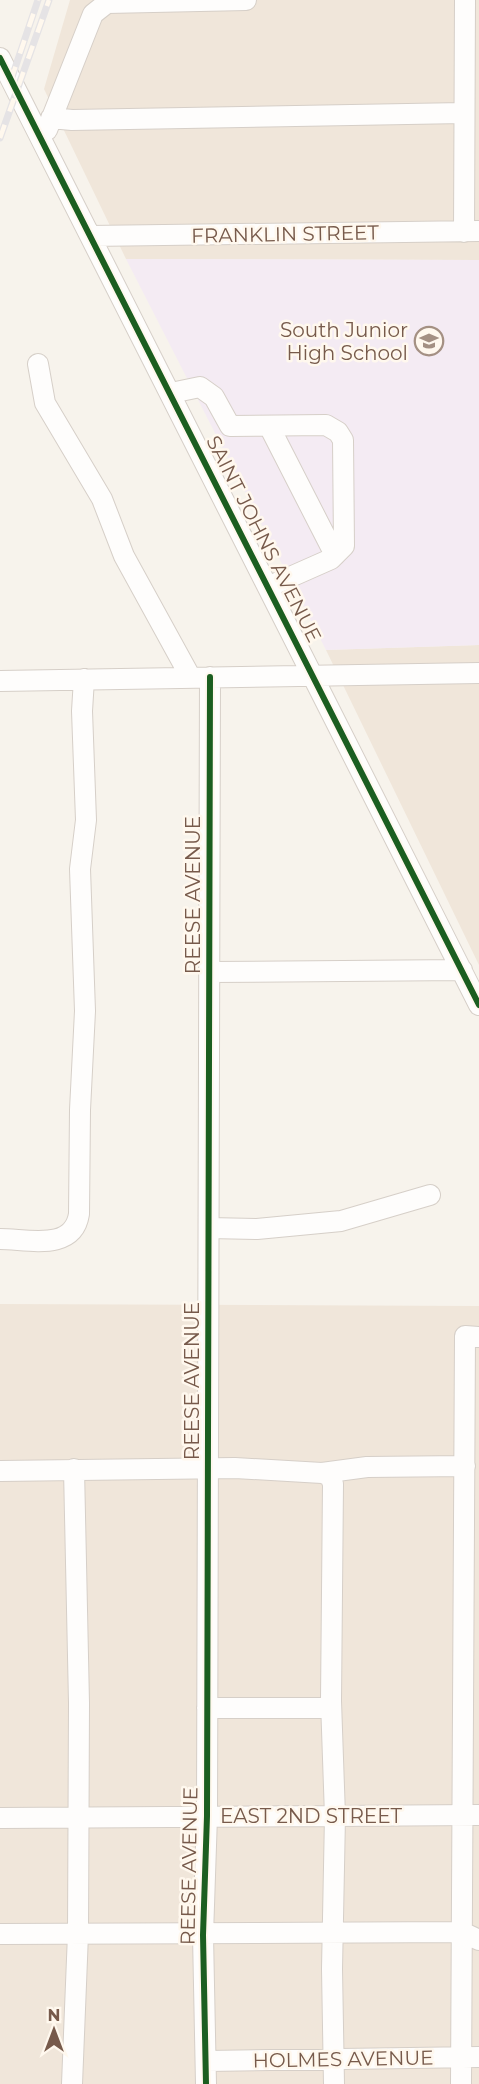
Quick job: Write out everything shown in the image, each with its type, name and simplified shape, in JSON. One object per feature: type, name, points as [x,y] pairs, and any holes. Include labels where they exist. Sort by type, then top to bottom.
[{"type":"street","points":[[42,141],[93,14],[100,7],[107,3],[246,0]]},
{"type":"street","points":[[465,0],[464,113],[472,231]]},
{"type":"street","name":"SAINT JOHNS AVENUE","points":[[0,58],[270,586],[479,1005]]},
{"type":"street","points":[[51,118],[72,120],[464,113]]},
{"type":"street","name":"FRANKLIN STREET","points":[[90,236],[472,231]]},
{"type":"street","points":[[38,364],[45,403],[102,499],[124,556],[200,678]]},
{"type":"street","points":[[171,393],[200,387],[214,398],[230,426],[326,425],[338,432],[343,440],[344,546],[333,557],[270,586]]},
{"type":"street","points":[[269,426],[333,557]]},
{"type":"street","points":[[0,681],[479,673]]},
{"type":"street","name":"REESE AVENUE","points":[[200,678],[209,972],[207,1816],[203,1935],[206,2084]]},
{"type":"street","points":[[0,1239],[55,1241],[72,1232],[79,1214],[80,1110],[85,1011],[80,869],[86,820],[82,711],[84,679]]},
{"type":"street","points":[[209,972],[462,970]]},
{"type":"street","points":[[208,1228],[257,1229],[341,1221],[430,1195]]},
{"type":"street","points":[[461,2084],[470,2057],[472,1815],[465,1466],[472,1336]]},
{"type":"street","points":[[0,1471],[208,1468],[322,1473],[367,1467],[465,1466]]},
{"type":"street","points":[[72,2084],[78,1934],[79,1817],[78,1583],[74,1469]]},
{"type":"street","points":[[322,1473],[330,1476],[333,1484],[331,1708],[335,1816],[334,2084]]},
{"type":"street","points":[[207,1708],[331,1708]]},
{"type":"street","name":"EAST 2ND STREET","points":[[0,1818],[472,1815]]},
{"type":"street","points":[[0,1934],[471,1936]]},
{"type":"street","name":"HOLMES AVENUE","points":[[207,2061],[470,2057]]},
{"type":"shaded area","points":[[70,0],[479,0],[479,260],[126,259],[44,89]]},
{"type":"shaded area","points":[[126,259],[479,260],[479,645],[326,650]]},
{"type":"shaded area","points":[[479,645],[479,965],[326,650]]},
{"type":"shaded area","points":[[0,1304],[479,1306],[479,2084],[0,2084]]},
{"type":"railway","points":[[11,80],[38,0]]},
{"type":"railway","points":[[0,138],[49,0]]},
{"type":"cycle path","points":[[0,58],[479,1005]]},
{"type":"cycle path","points":[[206,2084],[203,1935],[207,1816],[210,677]]},
{"type":"place","name":"South Junior High School","points":[[429,341]]}]
